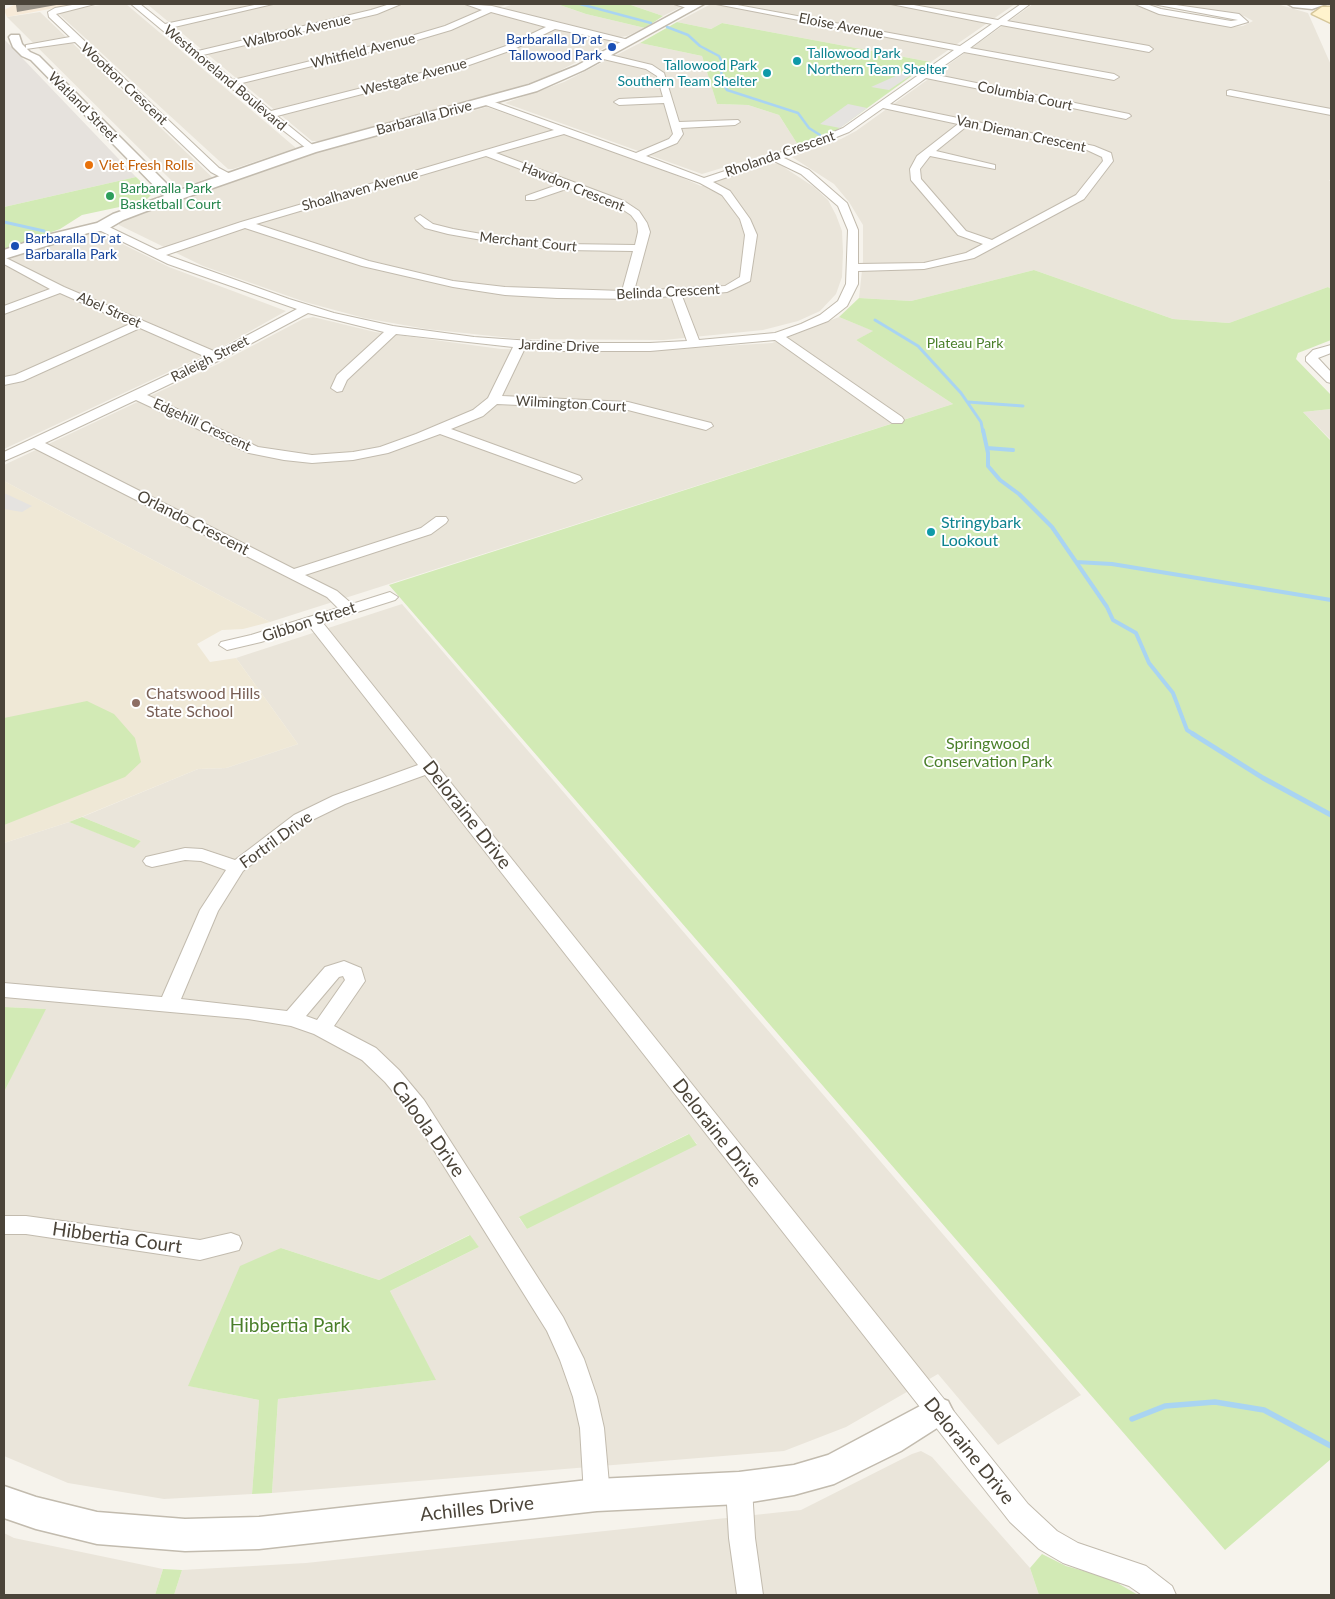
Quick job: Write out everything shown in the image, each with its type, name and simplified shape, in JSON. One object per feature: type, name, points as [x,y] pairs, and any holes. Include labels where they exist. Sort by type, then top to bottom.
[{"type":"street","name":"Wootton Crescent","points":[[91,4],[52,12],[54,18],[215,170],[230,178]]},
{"type":"street","points":[[164,27],[269,4]]},
{"type":"street","name":"Walbrook Avenue","points":[[197,54],[374,12],[397,4]]},
{"type":"street","points":[[470,4],[554,26],[629,42]]},
{"type":"street","points":[[678,4],[696,5]]},
{"type":"street","name":"Eloise Avenue","points":[[720,4],[1114,77]]},
{"type":"street","points":[[895,4],[1149,48]]},
{"type":"street","name":"Rholanda Crescent","points":[[704,181],[776,158],[835,136],[1026,4]]},
{"type":"street","points":[[1139,4],[1159,11],[1231,24],[1244,22],[1239,17],[1210,14],[1157,4]]},
{"type":"street","points":[[1293,4],[1327,11]]},
{"type":"street","name":"Westmoreland Boulevard","points":[[137,5],[311,149]]},
{"type":"street","name":"Barbaralla Drive","points":[[4,255],[311,149],[486,102],[564,76],[696,5]]},
{"type":"street","name":"Whitfield Avenue","points":[[231,83],[404,42],[448,28],[492,9]]},
{"type":"street","name":"Westgate Avenue","points":[[269,115],[452,68],[509,48],[554,26]]},
{"type":"street","name":"Watland Street","points":[[12,34],[17,45],[32,53],[166,192],[175,196]]},
{"type":"street","points":[[32,53],[76,39]]},
{"type":"street","points":[[602,56],[649,66],[661,75],[678,134],[673,141],[638,156]]},
{"type":"street","name":"Columbia Court","points":[[924,75],[1126,116]]},
{"type":"street","points":[[1230,93],[1331,112]]},
{"type":"street","points":[[619,102],[669,100]]},
{"type":"street","name":"Belinda Crescent","points":[[245,224],[366,264],[453,284],[557,294],[626,295],[727,289],[746,279],[751,236],[745,219],[726,194],[704,181],[486,102]]},
{"type":"street","name":"Van Dieman Crescent","points":[[854,268],[924,266],[948,263],[970,256],[1080,197],[1108,161],[1107,155],[1090,148],[881,105]]},
{"type":"street","points":[[675,125],[735,122]]},
{"type":"street","points":[[966,122],[920,158],[915,169],[916,180],[962,233],[993,244]]},
{"type":"street","name":"Shoalhaven Avenue","points":[[157,254],[245,224],[565,130]]},
{"type":"street","points":[[928,152],[991,167]]},
{"type":"street","name":"Hawdon Crescent","points":[[486,153],[620,203],[635,212],[642,223],[644,232],[626,295]]},
{"type":"street","name":"Jardine Drive","points":[[94,224],[172,262],[307,309],[393,330],[520,345],[650,347],[777,336],[805,327],[836,310],[848,294],[854,268],[853,230],[842,205],[833,194],[804,172],[776,158]]},
{"type":"street","points":[[530,198],[570,184]]},
{"type":"street","name":"Merchant Court","points":[[420,218],[429,226],[452,232],[516,243],[564,248],[639,248]]},
{"type":"street","name":"Abel Street","points":[[4,260],[60,289],[216,357]]},
{"type":"street","points":[[4,310],[60,289]]},
{"type":"street","points":[[675,292],[694,343]]},
{"type":"street","name":"Raleigh Street","points":[[4,457],[216,357],[307,309]]},
{"type":"street","points":[[4,381],[19,378],[139,324]]},
{"type":"street","points":[[337,388],[341,378],[393,330]]},
{"type":"street","points":[[777,336],[897,420]]},
{"type":"street","points":[[494,400],[520,345]]},
{"type":"street","points":[[1331,348],[1317,353],[1312,357],[1312,361],[1331,380]]},
{"type":"street","name":"Edgehill Crescent","points":[[137,395],[254,450],[312,459],[353,456],[383,450],[441,430],[478,412],[494,400]]},
{"type":"street","name":"Wilmington Court","points":[[494,400],[628,406],[706,426]]},
{"type":"street","points":[[441,430],[575,479]]},
{"type":"street","name":"Orlando Crescent","points":[[35,442],[332,594],[348,609]]},
{"type":"street","points":[[292,574],[426,531],[441,520]]},
{"type":"street","name":"Gibbon Street","points":[[227,645],[255,640],[390,597]]},
{"type":"street","name":"Deloraine Drive","points":[[313,621],[937,1411],[1020,1513],[1048,1540],[1072,1554],[1137,1575],[1163,1595]]},
{"type":"street","name":"Fortril Drive","points":[[169,1004],[209,910],[237,867],[300,819],[339,800],[429,768]]},
{"type":"street","points":[[152,861],[185,854],[202,854],[237,867]]},
{"type":"street","points":[[292,1019],[332,972],[344,968],[354,973],[355,981],[321,1029]]},
{"type":"street","name":"Caloola Drive","points":[[4,990],[169,1004],[248,1012],[292,1019],[321,1029],[368,1054],[392,1076],[417,1106],[555,1324],[572,1359],[585,1397],[592,1428],[598,1495]]},
{"type":"street","name":"Hibbertia Court","points":[[4,1225],[26,1225],[200,1250],[231,1243]]},
{"type":"street","name":"Achilles Drive","points":[[4,1502],[36,1513],[97,1528],[185,1535],[258,1533],[598,1495],[739,1488],[794,1480],[834,1469],[890,1440],[937,1411]]},
{"type":"street","points":[[739,1488],[742,1538],[750,1595]]},
{"type":"shaded area","points":[[16,4],[76,4],[7,17],[4,10]]},
{"type":"shaded area","points":[[107,4],[126,4],[296,148],[228,169],[59,14],[67,10]]},
{"type":"shaded area","points":[[147,4],[508,4],[500,7],[502,8],[514,4],[557,4],[586,14],[645,28],[612,41],[612,44],[555,73],[519,87],[319,141],[312,141]]},
{"type":"shaded area","points":[[628,4],[687,4],[663,16]]},
{"type":"shaded area","points":[[711,4],[1015,4],[931,62],[722,23],[711,29],[677,22]]},
{"type":"shaded area","points":[[1033,4],[1132,4],[1154,12],[1232,27],[1243,26],[1253,21],[1244,16],[1163,4],[1277,4],[1308,13],[1331,65],[1331,178],[1329,181],[1331,181],[1331,289],[1328,287],[1229,323],[1173,319],[1034,270],[911,301],[859,298],[863,261],[863,225],[849,202],[834,184],[792,157],[841,139],[856,131]]},
{"type":"shaded area","points":[[40,12],[212,177],[182,187],[177,186],[7,17]]},
{"type":"shaded area","points":[[4,39],[136,177],[4,207]]},
{"type":"shaded area","points":[[640,43],[702,56],[717,104],[748,105],[779,115],[798,145],[702,174],[505,103],[564,82]]},
{"type":"shaded area","points":[[907,71],[914,73],[889,90],[871,87]]},
{"type":"shaded area","points":[[848,104],[867,108],[840,128],[820,124]]},
{"type":"shaded area","points":[[487,107],[667,171],[701,186],[770,163],[779,164],[814,187],[828,200],[836,215],[842,231],[843,252],[842,277],[836,294],[820,311],[798,321],[763,330],[664,340],[520,339],[426,329],[364,318],[305,302],[203,266],[119,225],[119,222],[319,152]]},
{"type":"shaded area","points":[[86,232],[98,232],[169,267],[286,311],[222,347],[4,449],[4,261]]},
{"type":"shaded area","points":[[313,317],[375,332],[501,349],[627,352],[772,343],[839,317],[874,331],[856,340],[953,404],[270,622],[4,481],[4,465],[218,364],[303,319]]},
{"type":"shaded area","points":[[1331,409],[1331,440],[1303,412]]},
{"type":"shaded area","name":"Chatswood Hills State School","points":[[4,481],[270,622],[243,629],[222,630],[197,644],[210,662],[236,658],[298,744],[226,768],[198,769],[69,822],[4,843]]},
{"type":"shaded area","points":[[4,493],[32,506],[22,512],[4,509]]},
{"type":"shaded area","points":[[402,604],[1081,1395],[998,1445],[938,1374],[846,1427],[784,1451],[272,1493],[278,1399],[435,1380],[390,1291],[479,1247],[469,1235],[379,1280],[281,1248],[189,1386],[259,1400],[252,1494],[164,1499],[68,1483],[4,1456],[4,1092],[45,1009],[4,1007],[4,843],[69,822],[134,847],[141,841],[82,817],[198,769],[226,768],[298,744],[236,658]],"holes":[[[688,1134],[697,1144],[527,1229],[519,1218]]]},
{"type":"shaded area","points":[[921,1451],[932,1457],[1030,1568],[1039,1595],[174,1595],[182,1570],[306,1563],[801,1510]]},
{"type":"shaded area","points":[[4,1533],[14,1538],[163,1569],[155,1595],[4,1595]]},
{"type":"green space","points":[[557,4],[628,4],[663,16],[645,28],[586,14]]},
{"type":"green space","points":[[677,22],[711,29],[722,23],[931,62],[834,132],[798,145],[779,115],[748,105],[717,104],[702,56],[640,43]]},
{"type":"green space","points":[[136,177],[153,193],[147,199],[82,215],[60,229],[4,249],[4,207]]},
{"type":"green space","name":"Springwood Conservation Park","points":[[1034,270],[1173,319],[1229,323],[1328,287],[1331,289],[1331,340],[1298,353],[1296,359],[1331,395],[1331,409],[1303,412],[1331,441],[1331,1459],[1225,1550],[389,585],[953,404],[856,340],[873,331],[839,317],[859,298],[911,301]]},
{"type":"green space","points":[[87,701],[114,714],[135,738],[141,762],[125,777],[4,825],[4,718]]},
{"type":"green space","points":[[82,817],[141,841],[134,848],[69,822]]},
{"type":"green space","points":[[4,1007],[46,1009],[4,1092]]},
{"type":"green space","points":[[689,1134],[697,1145],[527,1229],[519,1217]]},
{"type":"green space","name":"Hibbertia Park","points":[[470,1235],[479,1247],[390,1291],[436,1380],[278,1399],[272,1493],[252,1494],[259,1400],[188,1386],[240,1266],[281,1248],[379,1280]]},
{"type":"green space","points":[[1042,1554],[1066,1566],[1109,1578],[1138,1595],[1039,1595],[1030,1568]]},
{"type":"green space","points":[[163,1569],[182,1570],[174,1595],[155,1595]]},
{"type":"waterway","points":[[580,4],[651,23]]},
{"type":"waterway","points":[[667,27],[688,35],[700,46],[719,56],[722,62],[721,81],[727,90],[798,113],[809,128],[820,135]]},
{"type":"waterway","points":[[4,222],[44,231]]},
{"type":"waterway","points":[[875,320],[918,346],[961,393],[981,422],[983,432]]},
{"type":"waterway","points":[[968,402],[1023,406]]},
{"type":"waterway","points":[[983,430],[988,453],[988,466],[1000,480],[1019,494],[1052,527],[1076,562]]},
{"type":"waterway","points":[[987,448],[1013,450]]},
{"type":"waterway","points":[[1076,562],[1112,564],[1331,600]]},
{"type":"waterway","points":[[1076,562],[1107,607],[1113,620],[1136,633],[1149,663],[1173,693],[1187,730],[1195,735]]},
{"type":"waterway","points":[[1193,734],[1263,778],[1331,815]]},
{"type":"waterway","points":[[1132,1419],[1165,1406],[1215,1402],[1264,1410],[1331,1446]]},
{"type":"place","name":"Barbaralla Dr at Tallowood Park","points":[[612,47]]},
{"type":"place","name":"Tallowood Park Northern Team Shelter","points":[[797,61]]},
{"type":"place","name":"Tallowood Park Southern Team Shelter","points":[[767,73]]},
{"type":"place","name":"Viet Fresh Rolls","points":[[89,165]]},
{"type":"place","name":"Barbaralla Park Basketball Court","points":[[110,196]]},
{"type":"place","name":"Barbaralla Dr at Barbaralla Park","points":[[15,246]]},
{"type":"place","name":"Stringybark Lookout","points":[[931,532]]},
{"type":"place","name":"Chatswood Hills State School","points":[[136,703]]},
{"type":"park label","name":"Plateau Park","points":[[965,343]]}]
